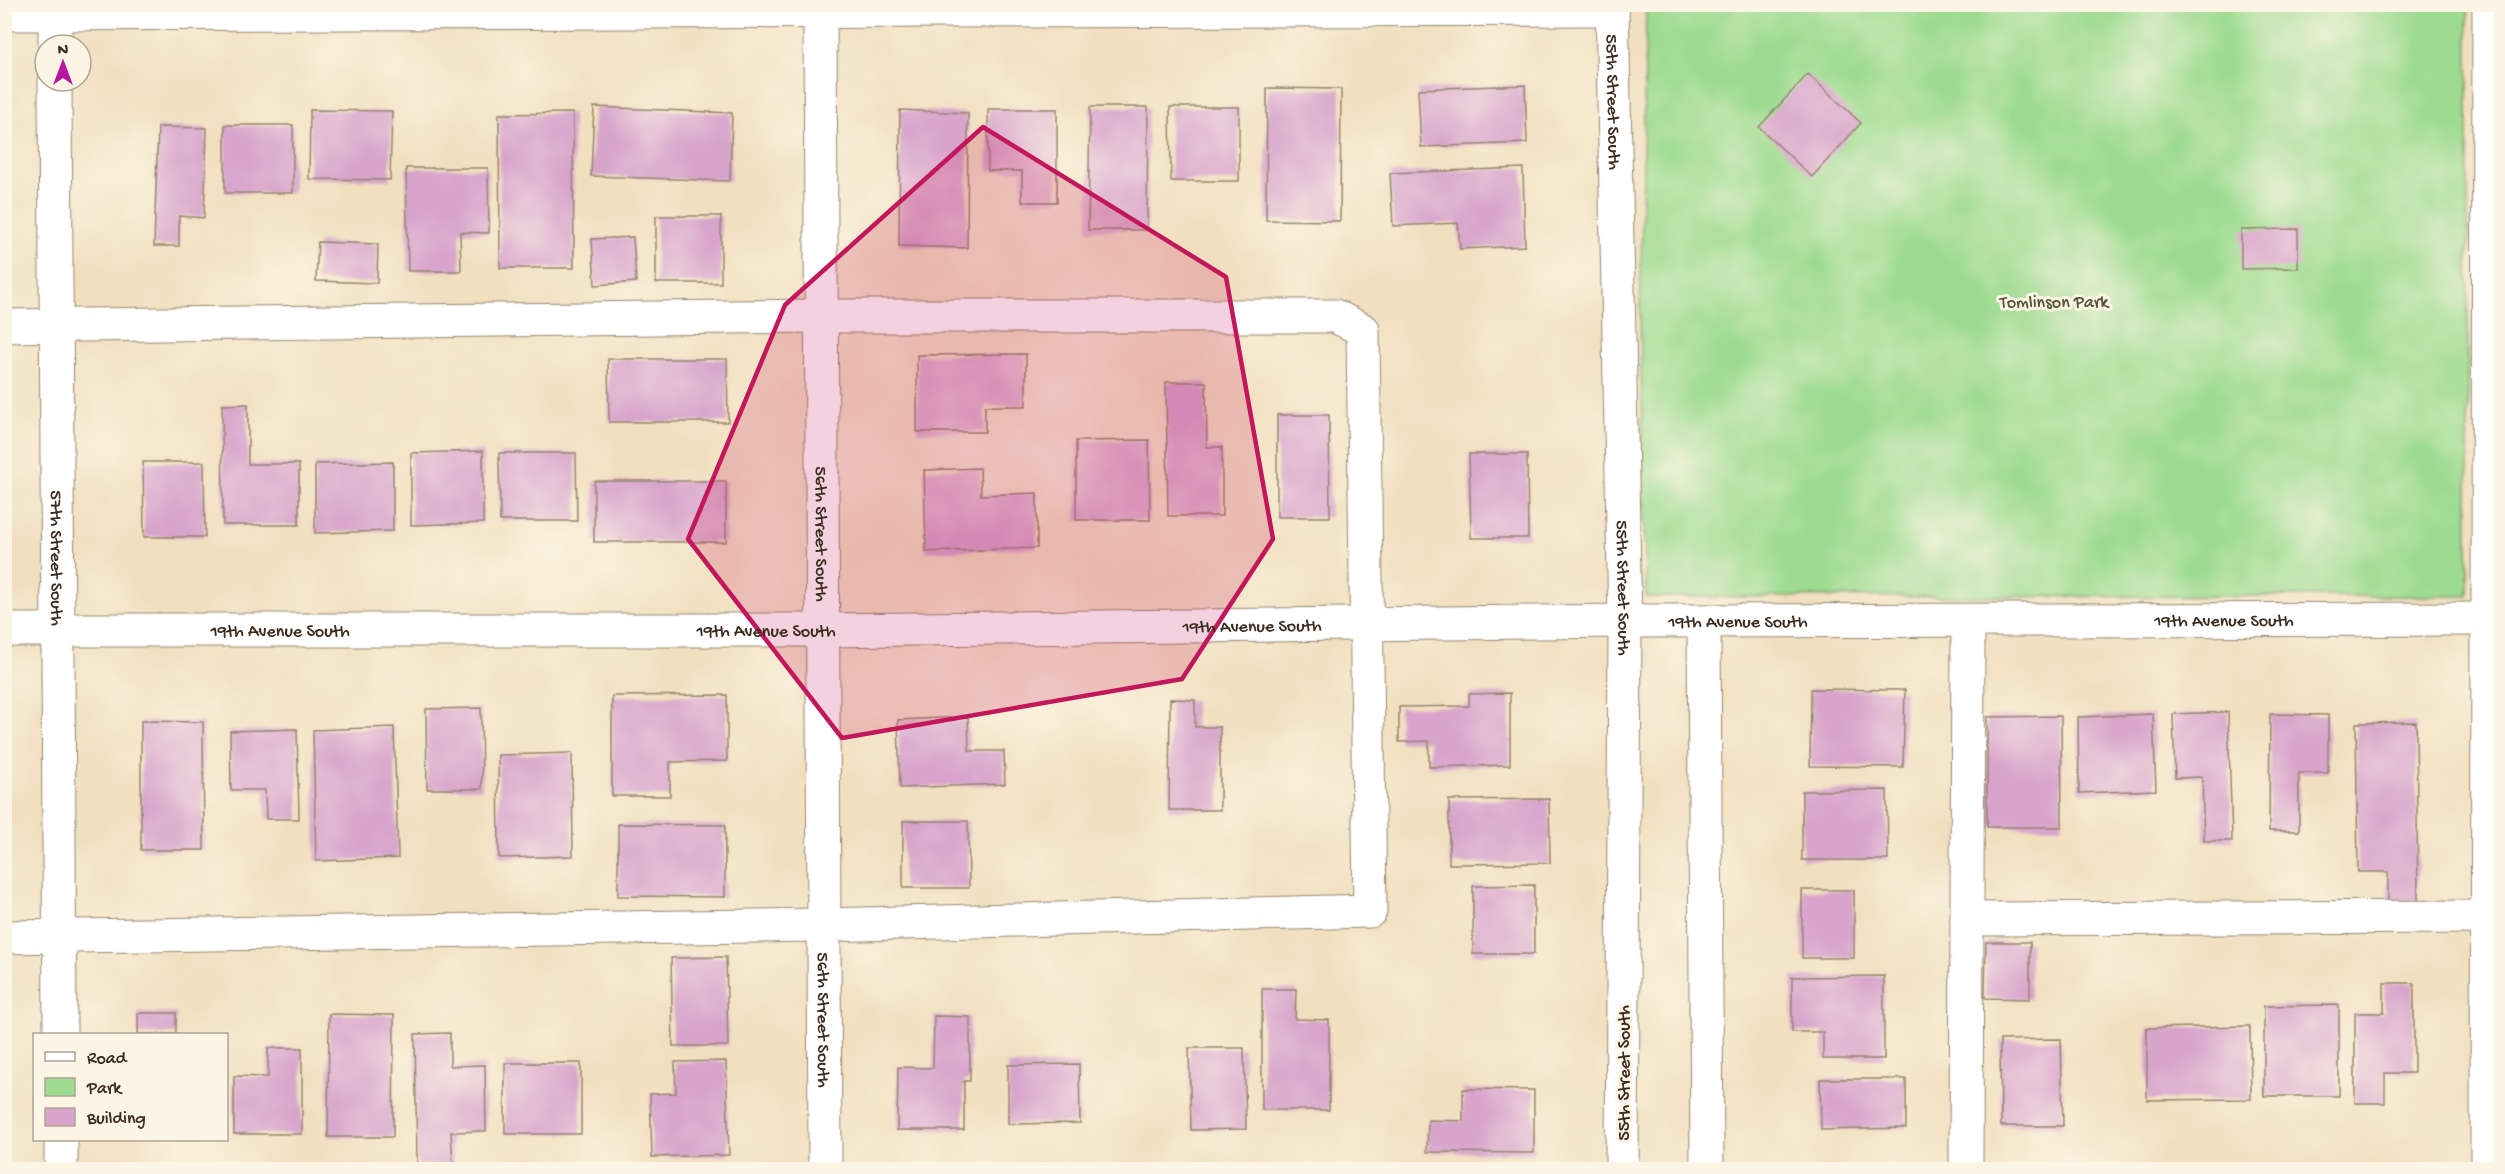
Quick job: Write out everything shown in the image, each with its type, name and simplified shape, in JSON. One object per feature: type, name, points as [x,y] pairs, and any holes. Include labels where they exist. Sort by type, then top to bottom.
[{"type":"street","points":[[2487,1170],[2494,917],[2495,619],[2495,160],[2489,4]]},
{"type":"street","points":[[4,14],[55,21],[820,8],[1612,7]]},
{"type":"street","name":"55th Street South","points":[[1612,7],[1625,621],[1622,1170]]},
{"type":"street","name":"56th Street South","points":[[820,8],[825,1170]]},
{"type":"street","name":"57th Street South","points":[[55,93],[60,1033]]},
{"type":"street","points":[[4,326],[822,316],[1335,316],[1363,330],[1370,911],[824,925],[59,938],[4,937]]},
{"type":"street","name":"19th Avenue South","points":[[4,630],[823,630],[1625,621],[2495,619]]},
{"type":"street","points":[[1966,1170],[1968,621]]},
{"type":"street","points":[[1704,622],[1707,1170]]},
{"type":"street","points":[[1967,919],[2494,917]]},
{"type":"street","points":[[61,1141],[61,1170]]},
{"type":"highlighted area","points":[[983,127],[1226,277],[1273,539],[1182,679],[842,738],[688,539],[785,305]]},
{"type":"green space","name":"Tomlinson Park","points":[[1646,5],[2468,5],[2468,596],[1646,597],[1640,322]]},
{"type":"building","points":[[1808,74],[1861,123],[1812,177],[1759,127]]},
{"type":"building","points":[[1525,85],[1527,143],[1421,147],[1418,89]]},
{"type":"building","points":[[1267,88],[1341,89],[1340,221],[1266,220]]},
{"type":"building","points":[[594,107],[732,113],[730,181],[591,176]]},
{"type":"building","points":[[1090,107],[1148,107],[1147,230],[1088,230]]},
{"type":"building","points":[[1170,107],[1239,107],[1239,181],[1171,181]]},
{"type":"building","points":[[988,109],[1057,109],[1057,202],[1022,202],[1022,171],[988,171]]},
{"type":"building","points":[[310,110],[392,111],[390,180],[309,179]]},
{"type":"building","points":[[900,110],[968,113],[967,248],[899,246]]},
{"type":"building","points":[[573,113],[574,268],[500,268],[499,114]]},
{"type":"building","points":[[225,125],[293,125],[293,193],[225,193]]},
{"type":"building","points":[[158,127],[207,128],[204,218],[179,216],[179,246],[154,246]]},
{"type":"building","points":[[406,168],[488,168],[489,233],[460,232],[461,271],[408,271]]},
{"type":"building","points":[[1523,168],[1525,246],[1460,249],[1458,223],[1393,226],[1390,173]]},
{"type":"building","points":[[656,216],[721,216],[721,283],[656,283]]},
{"type":"building","points":[[2298,229],[2298,268],[2241,269],[2241,230]]},
{"type":"building","points":[[633,237],[636,282],[595,285],[592,239]]},
{"type":"building","points":[[318,242],[378,244],[377,283],[316,281]]},
{"type":"building","points":[[1026,354],[1026,406],[985,406],[985,432],[917,432],[917,355]]},
{"type":"building","points":[[608,359],[727,359],[728,422],[609,422]]},
{"type":"building","points":[[1166,382],[1206,382],[1207,447],[1222,447],[1222,516],[1168,516]]},
{"type":"building","points":[[248,404],[248,464],[299,464],[299,525],[223,525],[222,405]]},
{"type":"building","points":[[1277,415],[1329,415],[1330,517],[1277,517]]},
{"type":"building","points":[[1149,440],[1150,520],[1076,520],[1076,441]]},
{"type":"building","points":[[483,451],[483,523],[411,525],[411,453]]},
{"type":"building","points":[[499,453],[576,453],[577,521],[500,521]]},
{"type":"building","points":[[1469,454],[1527,454],[1528,538],[1471,538]]},
{"type":"building","points":[[143,462],[204,462],[205,537],[144,537]]},
{"type":"building","points":[[393,462],[393,531],[315,533],[315,464]]},
{"type":"building","points":[[980,468],[981,495],[1037,493],[1037,548],[926,552],[924,470]]},
{"type":"building","points":[[594,481],[726,481],[726,542],[594,542]]},
{"type":"building","points":[[1811,689],[1905,690],[1903,767],[1810,766]]},
{"type":"building","points":[[1510,693],[1510,765],[1429,767],[1429,741],[1399,742],[1399,707],[1469,706],[1469,694]]},
{"type":"building","points":[[727,695],[727,761],[670,762],[670,796],[612,796],[612,696]]},
{"type":"building","points":[[1170,699],[1195,700],[1195,727],[1220,727],[1220,810],[1169,810]]},
{"type":"building","points":[[481,708],[482,789],[427,789],[426,709]]},
{"type":"building","points":[[2228,712],[2232,841],[2204,841],[2202,777],[2175,778],[2173,714]]},
{"type":"building","points":[[2153,714],[2156,790],[2079,793],[2078,717]]},
{"type":"building","points":[[2270,714],[2328,715],[2328,773],[2299,773],[2299,831],[2269,831]]},
{"type":"building","points":[[2061,716],[2062,827],[1987,827],[1987,717]]},
{"type":"building","points":[[968,717],[969,751],[1004,751],[1005,784],[900,788],[898,720]]},
{"type":"building","points":[[141,721],[203,722],[204,850],[141,850]]},
{"type":"building","points":[[2416,722],[2418,901],[2388,901],[2388,872],[2358,872],[2356,723]]},
{"type":"building","points":[[394,727],[398,858],[316,861],[313,730]]},
{"type":"building","points":[[297,729],[299,819],[266,819],[265,790],[231,790],[230,731]]},
{"type":"building","points":[[572,753],[573,856],[499,858],[498,755]]},
{"type":"building","points":[[1887,790],[1888,860],[1802,860],[1802,791]]},
{"type":"building","points":[[1549,799],[1550,863],[1449,864],[1449,800]]},
{"type":"building","points":[[903,821],[968,821],[969,888],[903,888]]},
{"type":"building","points":[[618,824],[725,825],[725,897],[618,896]]},
{"type":"building","points":[[1534,885],[1534,954],[1473,954],[1473,886]]},
{"type":"building","points":[[1802,890],[1854,890],[1854,958],[1802,958]]},
{"type":"building","points":[[1986,942],[2030,942],[2030,999],[1985,998]]},
{"type":"building","points":[[726,957],[728,1046],[673,1046],[671,958]]},
{"type":"building","points":[[1884,976],[1884,1059],[1823,1059],[1823,1032],[1792,1032],[1792,977]]},
{"type":"building","points":[[2384,983],[2414,983],[2414,1073],[2385,1073],[2385,1103],[2355,1103],[2355,1013],[2384,1013]]},
{"type":"building","points":[[1262,989],[1296,989],[1295,1019],[1329,1020],[1329,1110],[1262,1110]]},
{"type":"building","points":[[2339,1005],[2339,1096],[2264,1096],[2264,1006]]},
{"type":"building","points":[[138,1013],[176,1013],[176,1033],[138,1033]]},
{"type":"building","points":[[329,1014],[394,1015],[393,1137],[328,1137]]},
{"type":"building","points":[[934,1016],[970,1017],[970,1081],[964,1081],[964,1130],[897,1130],[898,1067],[933,1068]]},
{"type":"building","points":[[2250,1026],[2251,1099],[2147,1100],[2147,1028]]},
{"type":"building","points":[[450,1033],[450,1066],[485,1065],[486,1131],[451,1132],[453,1165],[417,1165],[415,1034]]},
{"type":"building","points":[[2061,1039],[2063,1126],[2001,1126],[2000,1040]]},
{"type":"building","points":[[268,1048],[302,1048],[302,1134],[234,1134],[234,1076],[268,1077]]},
{"type":"building","points":[[1189,1048],[1244,1048],[1246,1129],[1191,1130]]},
{"type":"building","points":[[726,1061],[729,1155],[652,1157],[650,1094],[676,1093],[675,1062]]},
{"type":"building","points":[[505,1063],[581,1063],[581,1134],[505,1134]]},
{"type":"building","points":[[1079,1064],[1080,1123],[1008,1124],[1008,1065]]},
{"type":"building","points":[[1820,1079],[1906,1079],[1906,1128],[1821,1130]]},
{"type":"building","points":[[1463,1089],[1534,1090],[1534,1153],[1427,1152],[1428,1120],[1463,1121]]}]
